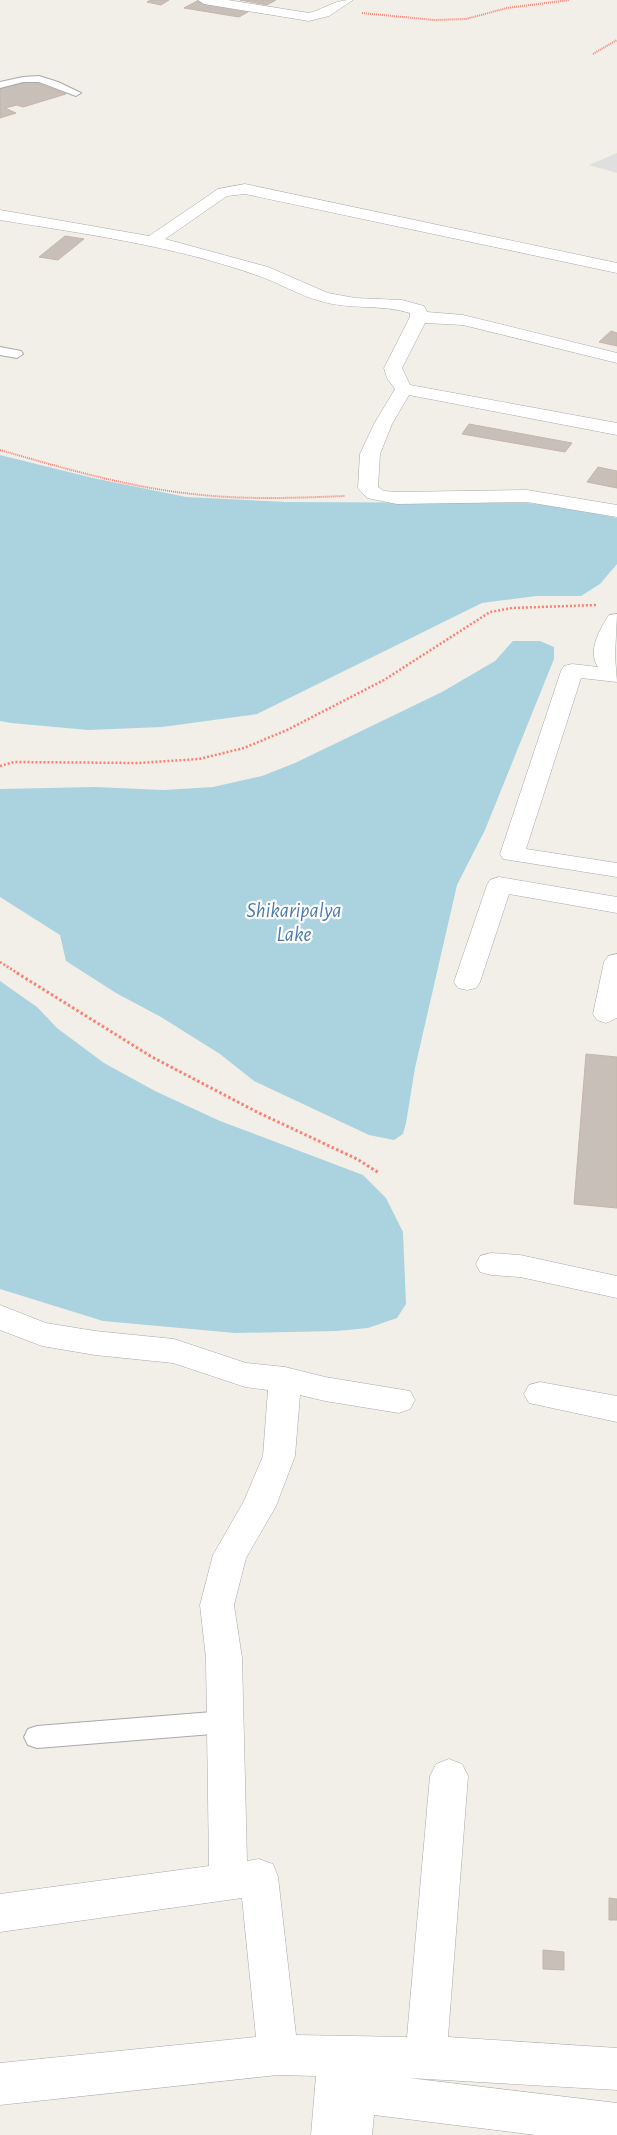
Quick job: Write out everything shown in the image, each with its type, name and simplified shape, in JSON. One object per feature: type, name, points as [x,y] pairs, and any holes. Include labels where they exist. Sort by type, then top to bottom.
[{"type":"street","points":[[204,0],[232,2],[294,16],[309,17],[324,13],[347,0]]},
{"type":"street","points":[[152,241],[223,192],[245,189],[617,268]]},
{"type":"street","points":[[0,215],[152,241],[262,271],[324,297],[355,303],[415,308],[418,310],[419,317],[392,368],[396,378],[404,388],[617,429]]},
{"type":"street","points":[[419,317],[463,320],[617,358]]},
{"type":"street","points":[[404,388],[383,424],[370,454],[368,488],[376,496],[397,498],[527,496],[617,511]]},
{"type":"street","points":[[617,620],[603,649],[603,659],[609,669],[617,674]]},
{"type":"street","points":[[467,982],[499,885],[512,854],[572,671],[617,674]]},
{"type":"street","points":[[512,854],[617,870]]},
{"type":"street","points":[[499,885],[617,905]]},
{"type":"street","points":[[606,1014],[617,962]]},
{"type":"street","points":[[491,1264],[520,1266],[617,1287]]},
{"type":"street","points":[[0,1317],[42,1334],[95,1343],[174,1351],[245,1375],[285,1379],[325,1389],[399,1400]]},
{"type":"street","points":[[228,1881],[224,1658],[216,1605],[230,1555],[259,1506],[278,1456],[285,1379]]},
{"type":"street","points":[[540,1394],[617,1409]]},
{"type":"street","points":[[398,2097],[415,2057],[449,1776]]},
{"type":"street","points":[[0,1913],[259,1877],[278,2055]]},
{"type":"street","points":[[0,2084],[278,2055],[415,2057],[617,2069]]},
{"type":"street","points":[[332,2135],[338,2056]]},
{"type":"street","points":[[351,2135],[355,2092],[617,2124]]},
{"type":"lane","points":[[0,85],[24,78],[38,78],[76,93]]},
{"type":"lane","points":[[0,351],[17,354]]},
{"type":"lane","points":[[37,1737],[225,1722]]},
{"type":"path","points":[[324,13],[367,13],[434,20],[466,19],[507,8],[569,0]]},
{"type":"path","points":[[593,54],[617,40]]},
{"type":"path","points":[[0,450],[112,479],[170,491],[265,498],[350,496],[370,492]]},
{"type":"path","points":[[0,766],[14,762],[138,763],[199,759],[244,748],[287,730],[384,680],[422,658],[490,612],[512,608],[600,605]]},
{"type":"path","points":[[0,962],[152,1057],[257,1112],[357,1159],[379,1173]]},
{"type":"shaded area","points":[[617,153],[617,173],[589,165]]},
{"type":"water","points":[[0,455],[93,478],[186,497],[285,502],[526,503],[561,506],[617,518],[617,564],[600,584],[581,596],[536,596],[482,603],[257,714],[162,727],[88,730],[11,723],[0,721]]},
{"type":"water","name":"Shikaripalya Lake","points":[[513,641],[540,641],[554,647],[554,659],[485,830],[457,885],[415,1068],[406,1123],[403,1134],[394,1140],[369,1135],[254,1081],[220,1054],[161,1017],[116,993],[66,961],[60,935],[0,897],[0,789],[95,787],[164,790],[213,787],[262,776],[295,763],[442,692],[495,661]]},
{"type":"water","points":[[0,981],[37,1007],[57,1028],[104,1063],[155,1091],[220,1121],[363,1175],[386,1198],[403,1232],[406,1304],[397,1318],[368,1328],[337,1331],[235,1333],[103,1321],[0,1289]]},
{"type":"building","points":[[151,0],[169,0],[161,5],[147,2]]},
{"type":"building","points":[[199,0],[253,9],[239,17],[184,8]]},
{"type":"building","points":[[240,0],[276,0],[267,5]]},
{"type":"building","points":[[29,80],[66,94],[23,107],[17,105],[5,108],[16,113],[0,118],[0,88]]},
{"type":"building","points":[[65,236],[84,239],[58,260],[39,257]]},
{"type":"building","points":[[611,331],[617,333],[617,346],[599,342]]},
{"type":"building","points":[[469,424],[572,443],[565,452],[462,434]]},
{"type":"building","points":[[598,467],[617,471],[617,488],[587,482]]},
{"type":"building","points":[[586,1054],[617,1057],[617,1208],[574,1204]]},
{"type":"building","points":[[609,1898],[617,1899],[617,1920],[609,1920]]},
{"type":"building","points":[[543,1950],[564,1952],[564,1970],[543,1969]]}]
